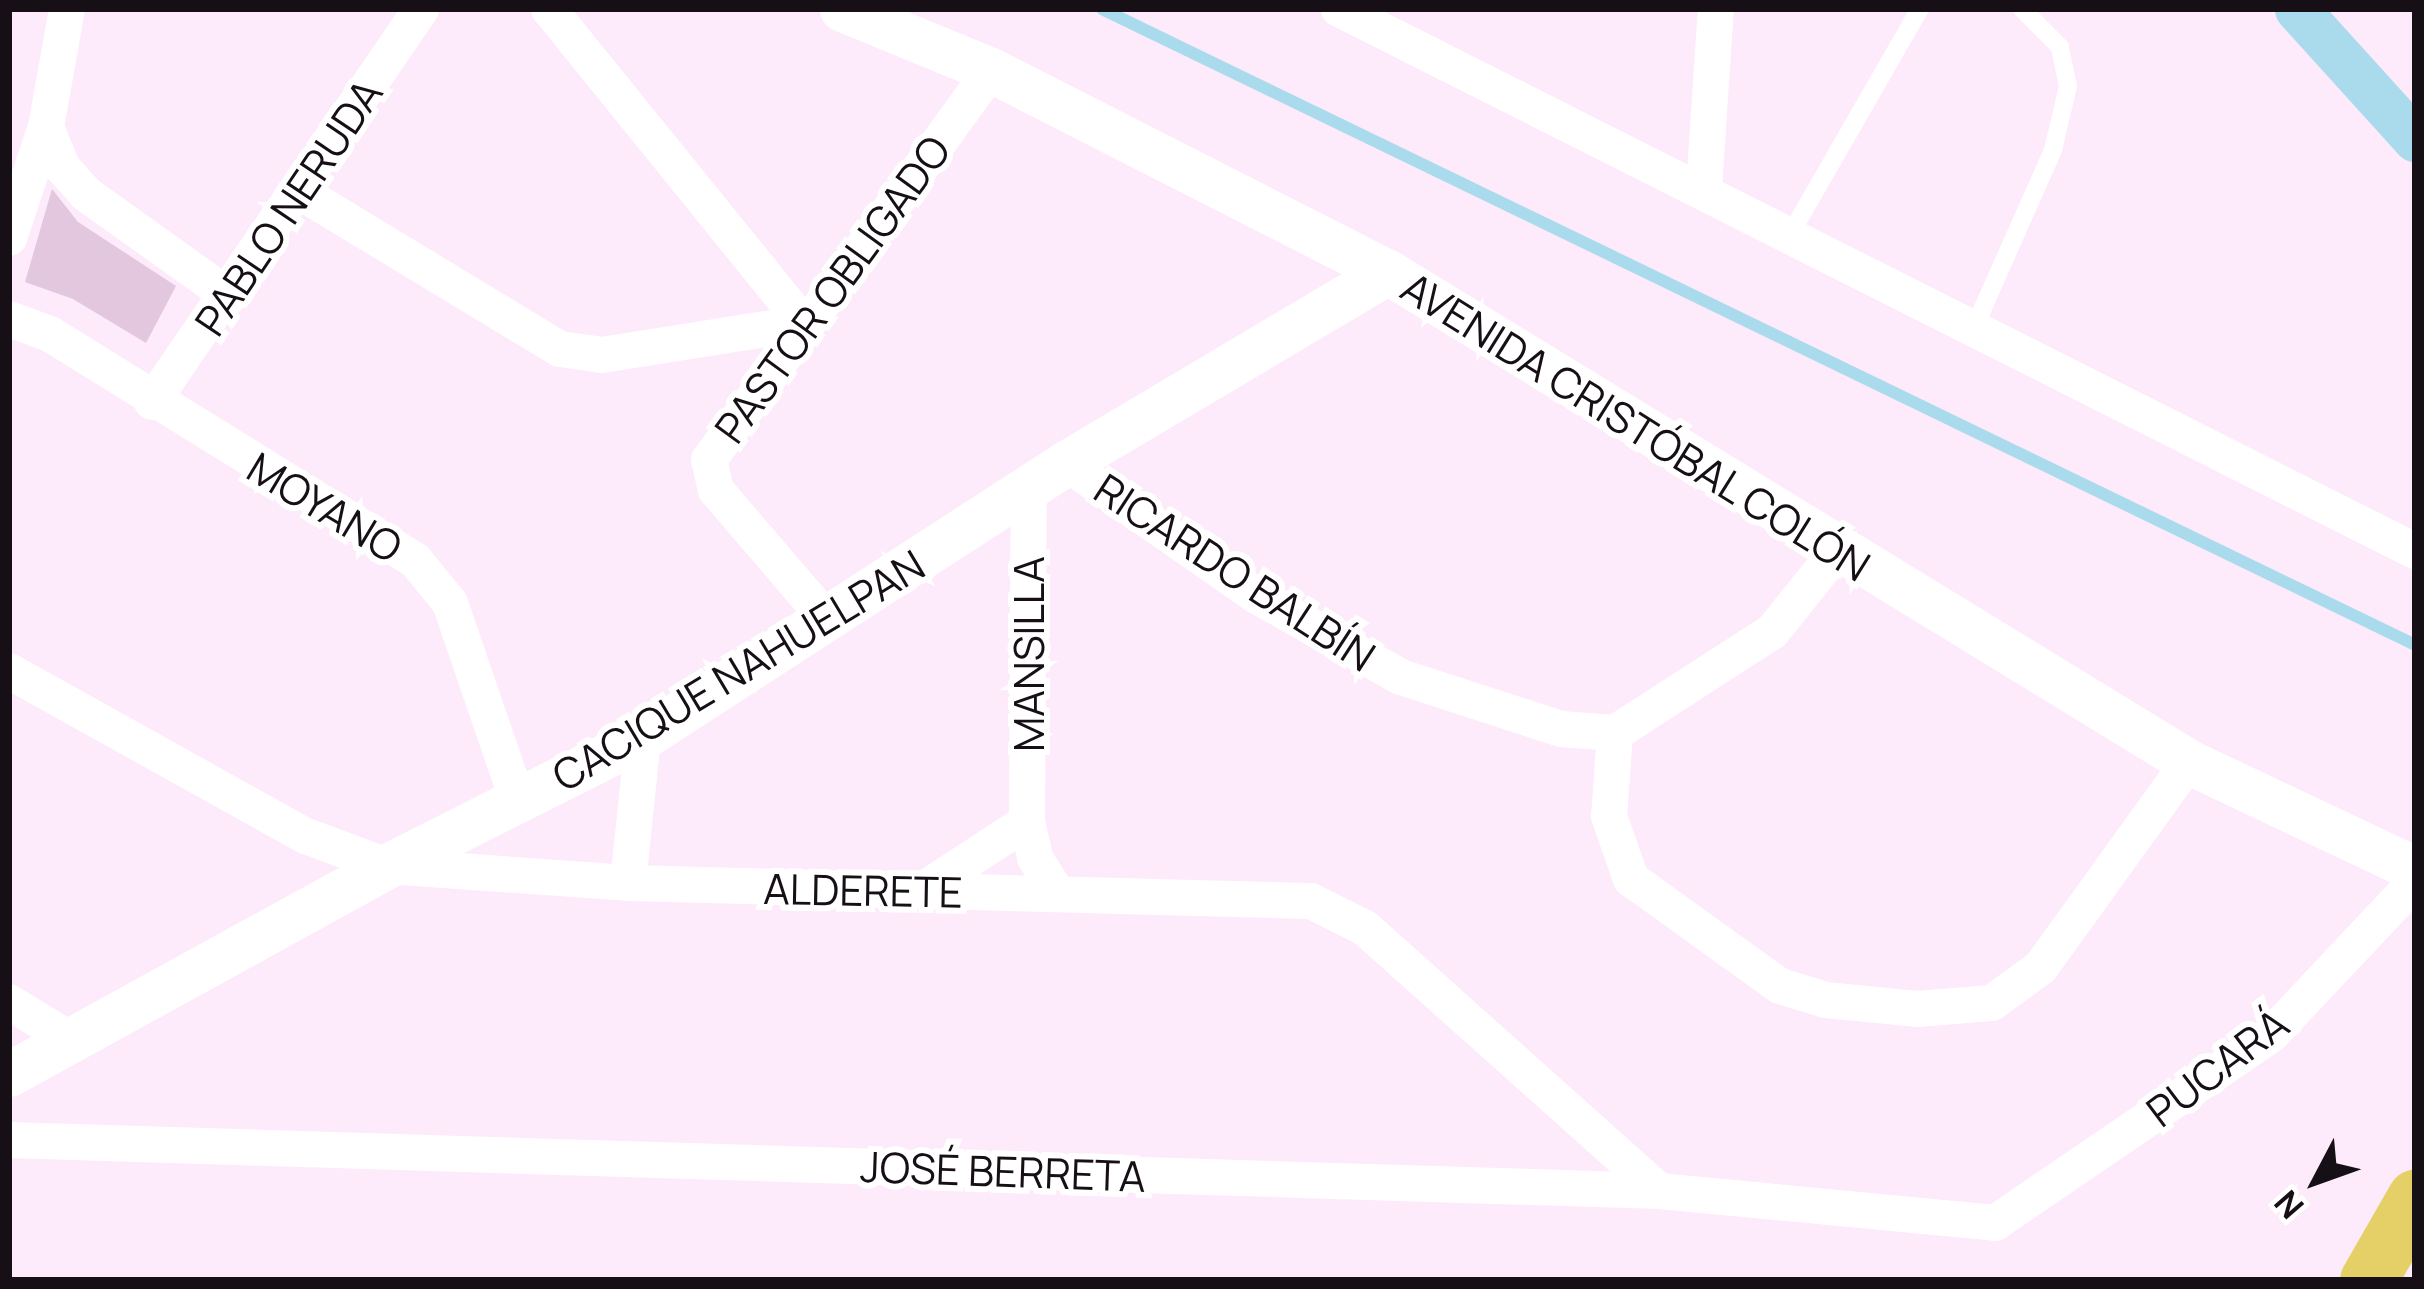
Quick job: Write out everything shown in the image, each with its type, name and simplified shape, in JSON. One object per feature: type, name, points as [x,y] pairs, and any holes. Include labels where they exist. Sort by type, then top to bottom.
[{"type":"main road","points":[[2368,1280],[2415,1198]]},
{"type":"street","points":[[9,238],[46,127],[67,9]]},
{"type":"street","name":"PABLO NERUDA","points":[[152,402],[302,194],[422,9]]},
{"type":"street","points":[[302,194],[560,350],[602,355],[803,323],[549,9]]},
{"type":"street","name":"AVENIDA CRISTÓBAL COLÓN","points":[[842,9],[991,70],[1388,272],[1836,552],[2189,762],[2415,869]]},
{"type":"street","points":[[1339,9],[1704,188],[2415,551]]},
{"type":"street","points":[[1704,188],[1716,9]]},
{"type":"street","name":"PASTOR OBLIGADO","points":[[829,622],[716,490],[709,460],[803,323],[991,70]]},
{"type":"street","points":[[46,127],[62,167],[86,194],[230,296]]},
{"type":"street","name":"CACIQUE NAHUELPAN","points":[[9,1074],[66,1037],[387,866],[643,737],[829,622],[1047,475],[1388,272]]},
{"type":"street","name":"MOYANO","points":[[9,319],[50,334],[152,402],[415,560],[450,603],[518,802]]},
{"type":"street","name":"RICARDO BALBÍN","points":[[1047,475],[1401,677],[1561,730],[1616,733]]},
{"type":"street","name":"MANSILLA","points":[[1047,475],[1028,822],[1034,857],[1058,893]]},
{"type":"street","points":[[1836,552],[1772,632],[1616,733],[1609,816],[1631,879],[1780,986],[1917,1009],[1992,1003],[2041,967],[2189,762]]},
{"type":"street","name":"ALDERETE","points":[[9,671],[306,836],[387,866],[628,883],[1311,901],[1365,928],[1659,1191]]},
{"type":"street","points":[[628,883],[643,737]]},
{"type":"street","points":[[917,893],[1028,822]]},
{"type":"street","name":"PUCARÁ","points":[[1995,1223],[2271,1035],[2415,882]]},
{"type":"street","points":[[9,1002],[66,1037]]},
{"type":"street","name":"JOSÉ BERRETA","points":[[9,1140],[1659,1191],[1995,1223]]},
{"type":"lane","points":[[1791,233],[1920,9]]},
{"type":"lane","points":[[1975,326],[2053,150],[2068,86],[2060,47],[2022,9]]},
{"type":"shaded area","points":[[52,189],[78,222],[176,286],[146,343],[73,299],[25,282]]},
{"type":"waterway","points":[[1102,9],[2415,645]]},
{"type":"waterway","points":[[2297,9],[2415,139]]}]
